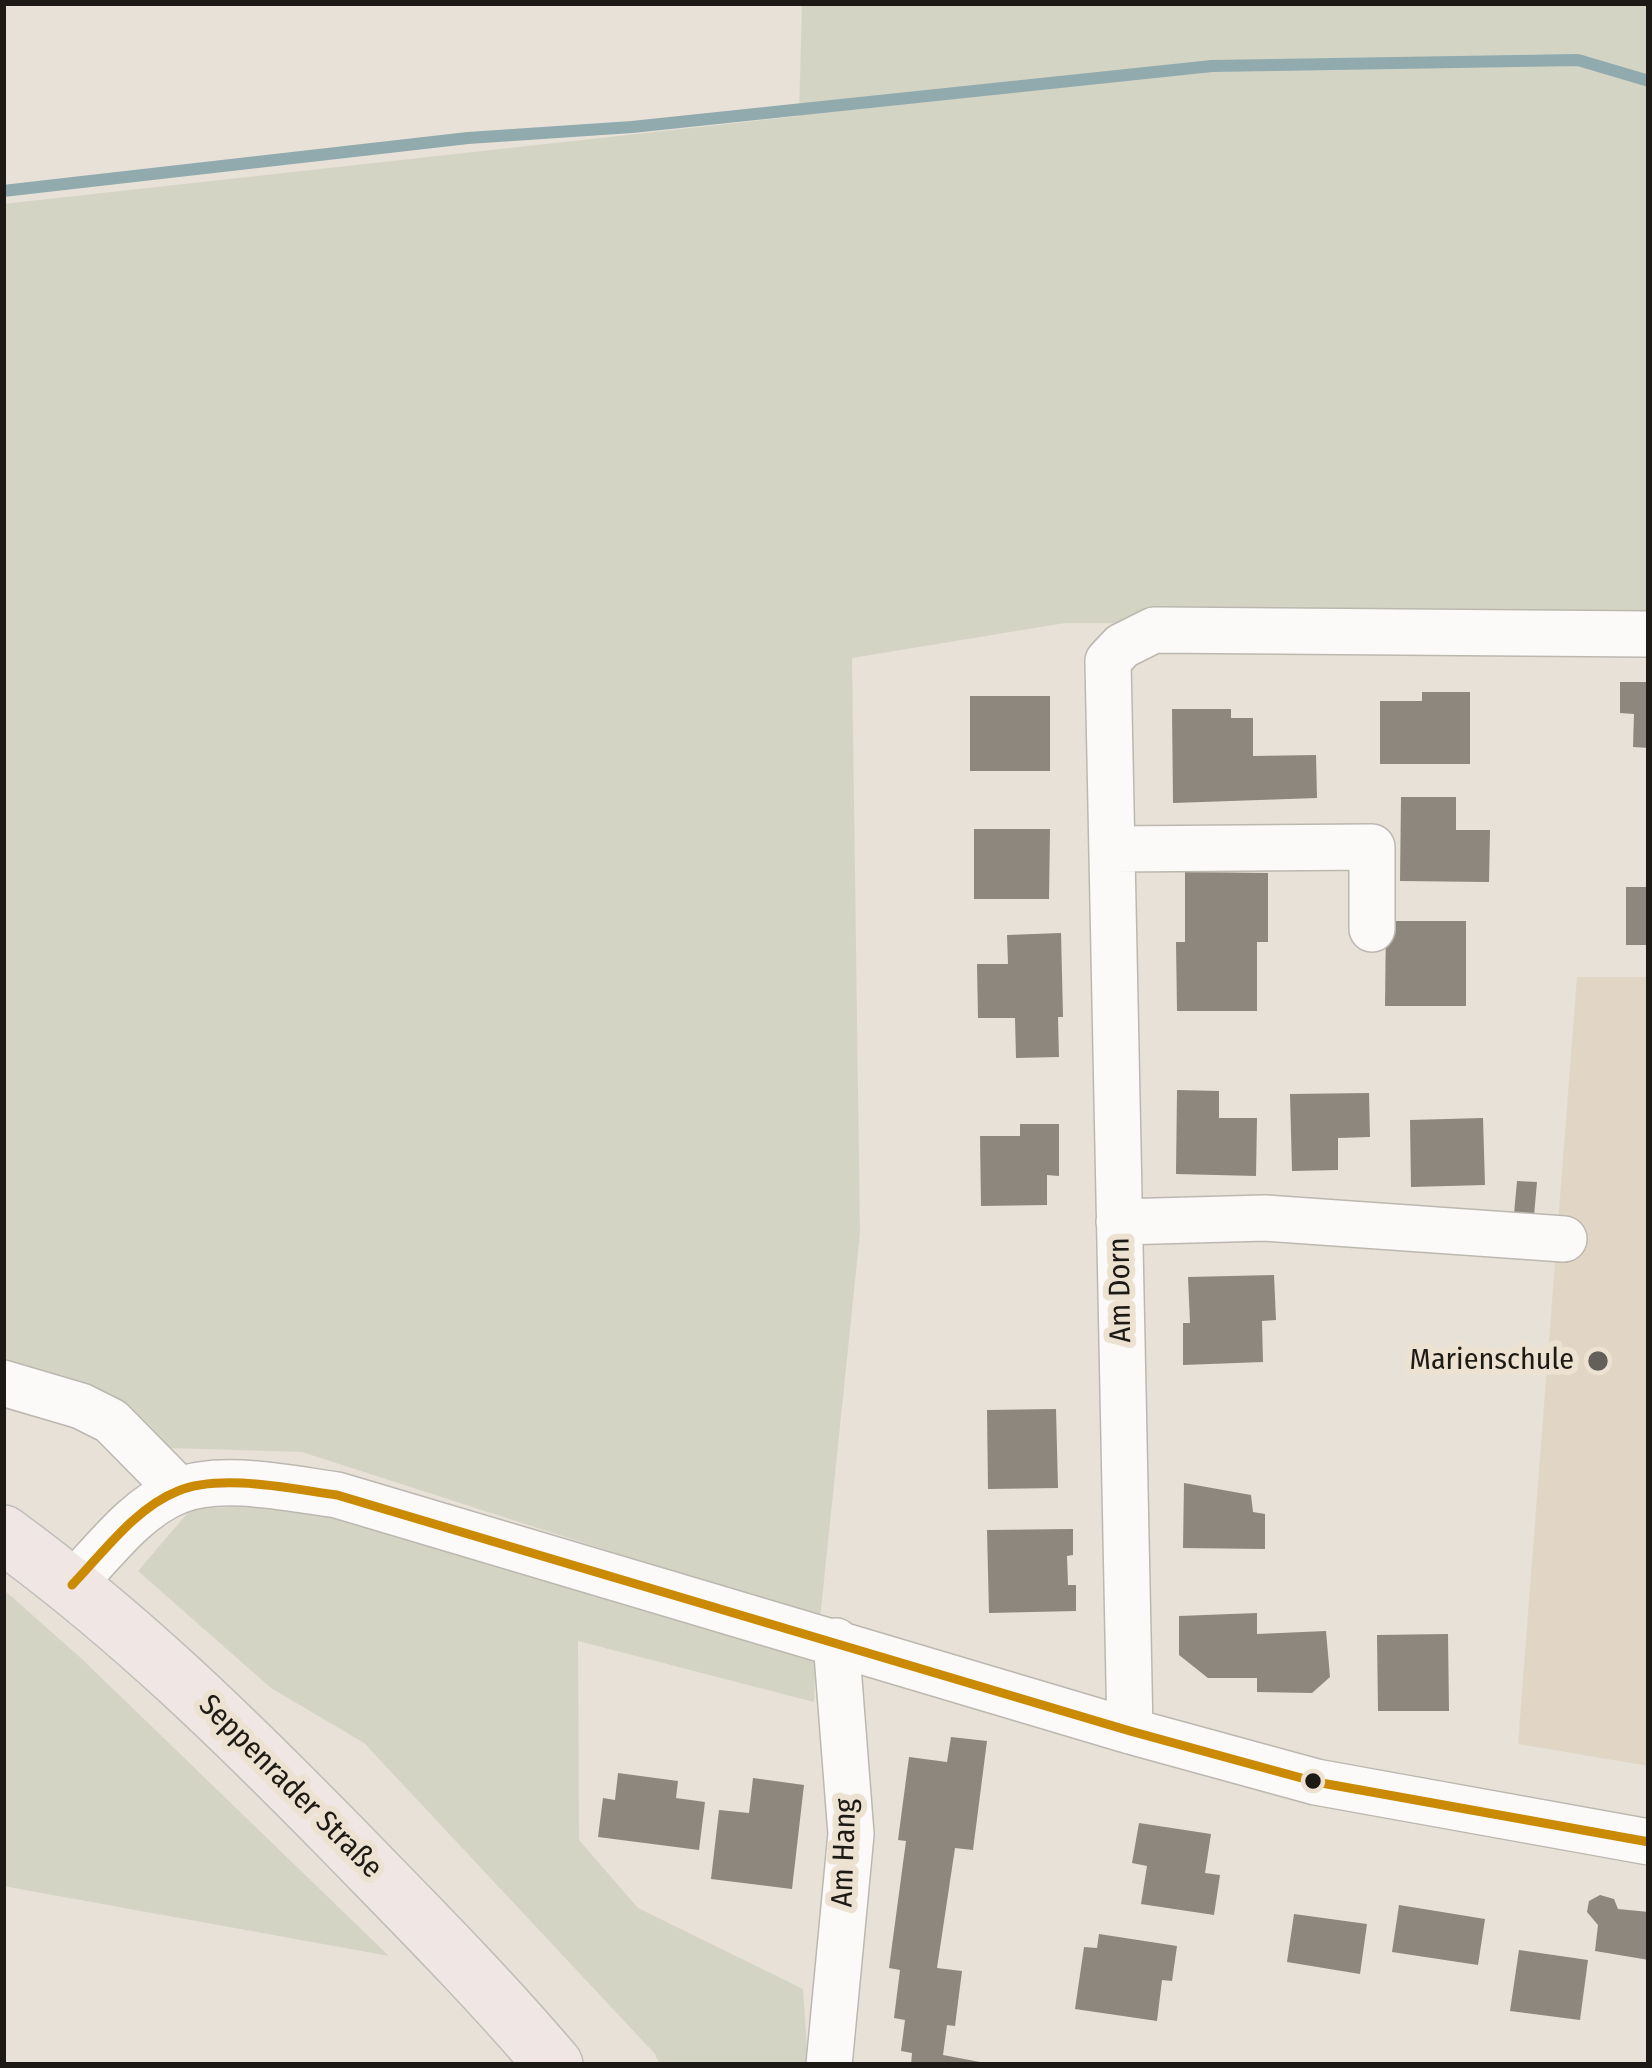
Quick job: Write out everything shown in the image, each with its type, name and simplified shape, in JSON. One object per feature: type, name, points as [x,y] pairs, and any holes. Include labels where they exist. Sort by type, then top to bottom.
[{"type":"main road","name":"Seppenrader Straße","points":[[3,1534],[72,1585],[208,1703],[492,1992],[554,2065]]},
{"type":"street","name":"Am Dorn","points":[[1130,1731],[1108,661],[1123,646],[1154,630],[1649,634]]},
{"type":"street","points":[[1113,849],[1372,847],[1372,929]]},
{"type":"street","points":[[1120,1222],[1265,1218],[1564,1238]]},
{"type":"street","points":[[3,1383],[81,1406],[111,1421],[179,1490]]},
{"type":"street","points":[[72,1585],[130,1524],[179,1490],[245,1482],[337,1496],[1316,1782],[1649,1841]]},
{"type":"street","name":"Am Hang","points":[[829,2065],[851,1834],[836,1641]]},
{"type":"shaded area","points":[[802,3],[1649,4],[1649,625],[1065,623],[852,658],[860,1233],[820,1619],[302,1452],[169,1448],[3,1366],[3,204],[799,116]]},
{"type":"shaded area","name":"Marienschule","points":[[1577,977],[1649,977],[1649,1766],[1518,1744]]},
{"type":"shaded area","points":[[311,1503],[816,1654],[814,1702],[578,1641],[579,1840],[638,1908],[803,1989],[808,2065],[660,2065],[655,2054],[364,1743],[271,1688],[138,1571],[191,1509]]},
{"type":"shaded area","points":[[3,1589],[83,1660],[389,1956],[3,1886]]},
{"type":"building","points":[[1620,682],[1649,682],[1649,748],[1633,747],[1634,714],[1620,713]]},
{"type":"building","points":[[1422,692],[1470,692],[1470,764],[1380,764],[1380,701],[1422,701]]},
{"type":"building","points":[[970,696],[1050,696],[1050,771],[970,771]]},
{"type":"building","points":[[1172,709],[1231,709],[1231,718],[1253,718],[1253,756],[1316,755],[1317,798],[1173,803]]},
{"type":"building","points":[[1401,797],[1456,797],[1456,830],[1490,830],[1489,882],[1400,881]]},
{"type":"building","points":[[974,829],[1050,829],[1049,899],[974,899]]},
{"type":"building","points":[[1185,872],[1268,873],[1268,942],[1257,942],[1257,1011],[1177,1011],[1176,942],[1185,942]]},
{"type":"building","points":[[1626,887],[1649,887],[1649,945],[1626,945]]},
{"type":"building","points":[[1386,921],[1466,921],[1466,1006],[1385,1006]]},
{"type":"building","points":[[1061,933],[1059,1057],[1016,1058],[1015,1018],[978,1018],[977,964],[1008,964],[1007,935]]},
{"type":"building","points":[[1177,1090],[1219,1091],[1219,1118],[1257,1118],[1256,1176],[1176,1174]]},
{"type":"building","points":[[1369,1093],[1370,1137],[1338,1138],[1338,1170],[1292,1171],[1290,1094]]},
{"type":"building","points":[[1483,1118],[1485,1185],[1411,1187],[1410,1120]]},
{"type":"building","points":[[1020,1124],[1059,1124],[1059,1176],[1047,1175],[1047,1205],[981,1206],[980,1136],[1020,1136]]},
{"type":"building","points":[[1517,1181],[1537,1182],[1534,1216],[1514,1214]]},
{"type":"building","points":[[1274,1275],[1276,1320],[1262,1321],[1263,1362],[1183,1365],[1183,1323],[1190,1323],[1188,1277]]},
{"type":"building","points":[[1056,1409],[1058,1488],[988,1489],[987,1410]]},
{"type":"building","points":[[1184,1483],[1251,1495],[1253,1512],[1265,1514],[1265,1549],[1183,1548]]},
{"type":"building","points":[[1073,1529],[1068,1585],[1076,1585],[1076,1611],[989,1613],[987,1530]]},
{"type":"building","points":[[1257,1613],[1257,1634],[1326,1631],[1330,1677],[1312,1693],[1257,1692],[1257,1678],[1208,1678],[1179,1655],[1179,1616]]},
{"type":"building","points":[[1448,1634],[1449,1711],[1378,1711],[1377,1635]]},
{"type":"building","points":[[951,1737],[987,1741],[973,1850],[955,1848],[937,1968],[962,1971],[955,2026],[947,2025],[943,2055],[996,2065],[911,2065],[912,2053],[901,2051],[905,2020],[894,2018],[900,1970],[889,1968],[906,1841],[898,1840],[909,1757],[947,1762]]},
{"type":"building","points":[[618,1773],[678,1781],[676,1798],[705,1802],[699,1850],[598,1837],[603,1798],[615,1800]]},
{"type":"building","points":[[753,1778],[804,1785],[792,1889],[711,1879],[719,1810],[749,1813]]},
{"type":"building","points":[[1139,1823],[1211,1834],[1205,1873],[1220,1875],[1214,1915],[1141,1904],[1147,1866],[1132,1863]]},
{"type":"building","points":[[1600,1895],[1614,1899],[1618,1909],[1649,1912],[1649,1960],[1595,1951],[1598,1925],[1587,1912],[1589,1901]]},
{"type":"building","points":[[1399,1905],[1485,1919],[1478,1965],[1392,1952]]},
{"type":"building","points":[[1294,1914],[1367,1924],[1360,1974],[1287,1962]]},
{"type":"building","points":[[1099,1934],[1177,1946],[1172,1981],[1162,1980],[1157,2021],[1075,2009],[1084,1947],[1097,1948]]},
{"type":"building","points":[[1519,1950],[1588,1960],[1580,2020],[1510,2011]]},
{"type":"waterway","points":[[3,191],[468,138],[632,127],[1212,66],[1578,60],[1649,81]]},
{"type":"transit line","points":[[72,1585],[134,1520],[178,1491],[235,1483],[337,1495],[1316,1782],[1649,1842]]},
{"type":"place","name":"Marienschule","points":[[1598,1361]]}]
